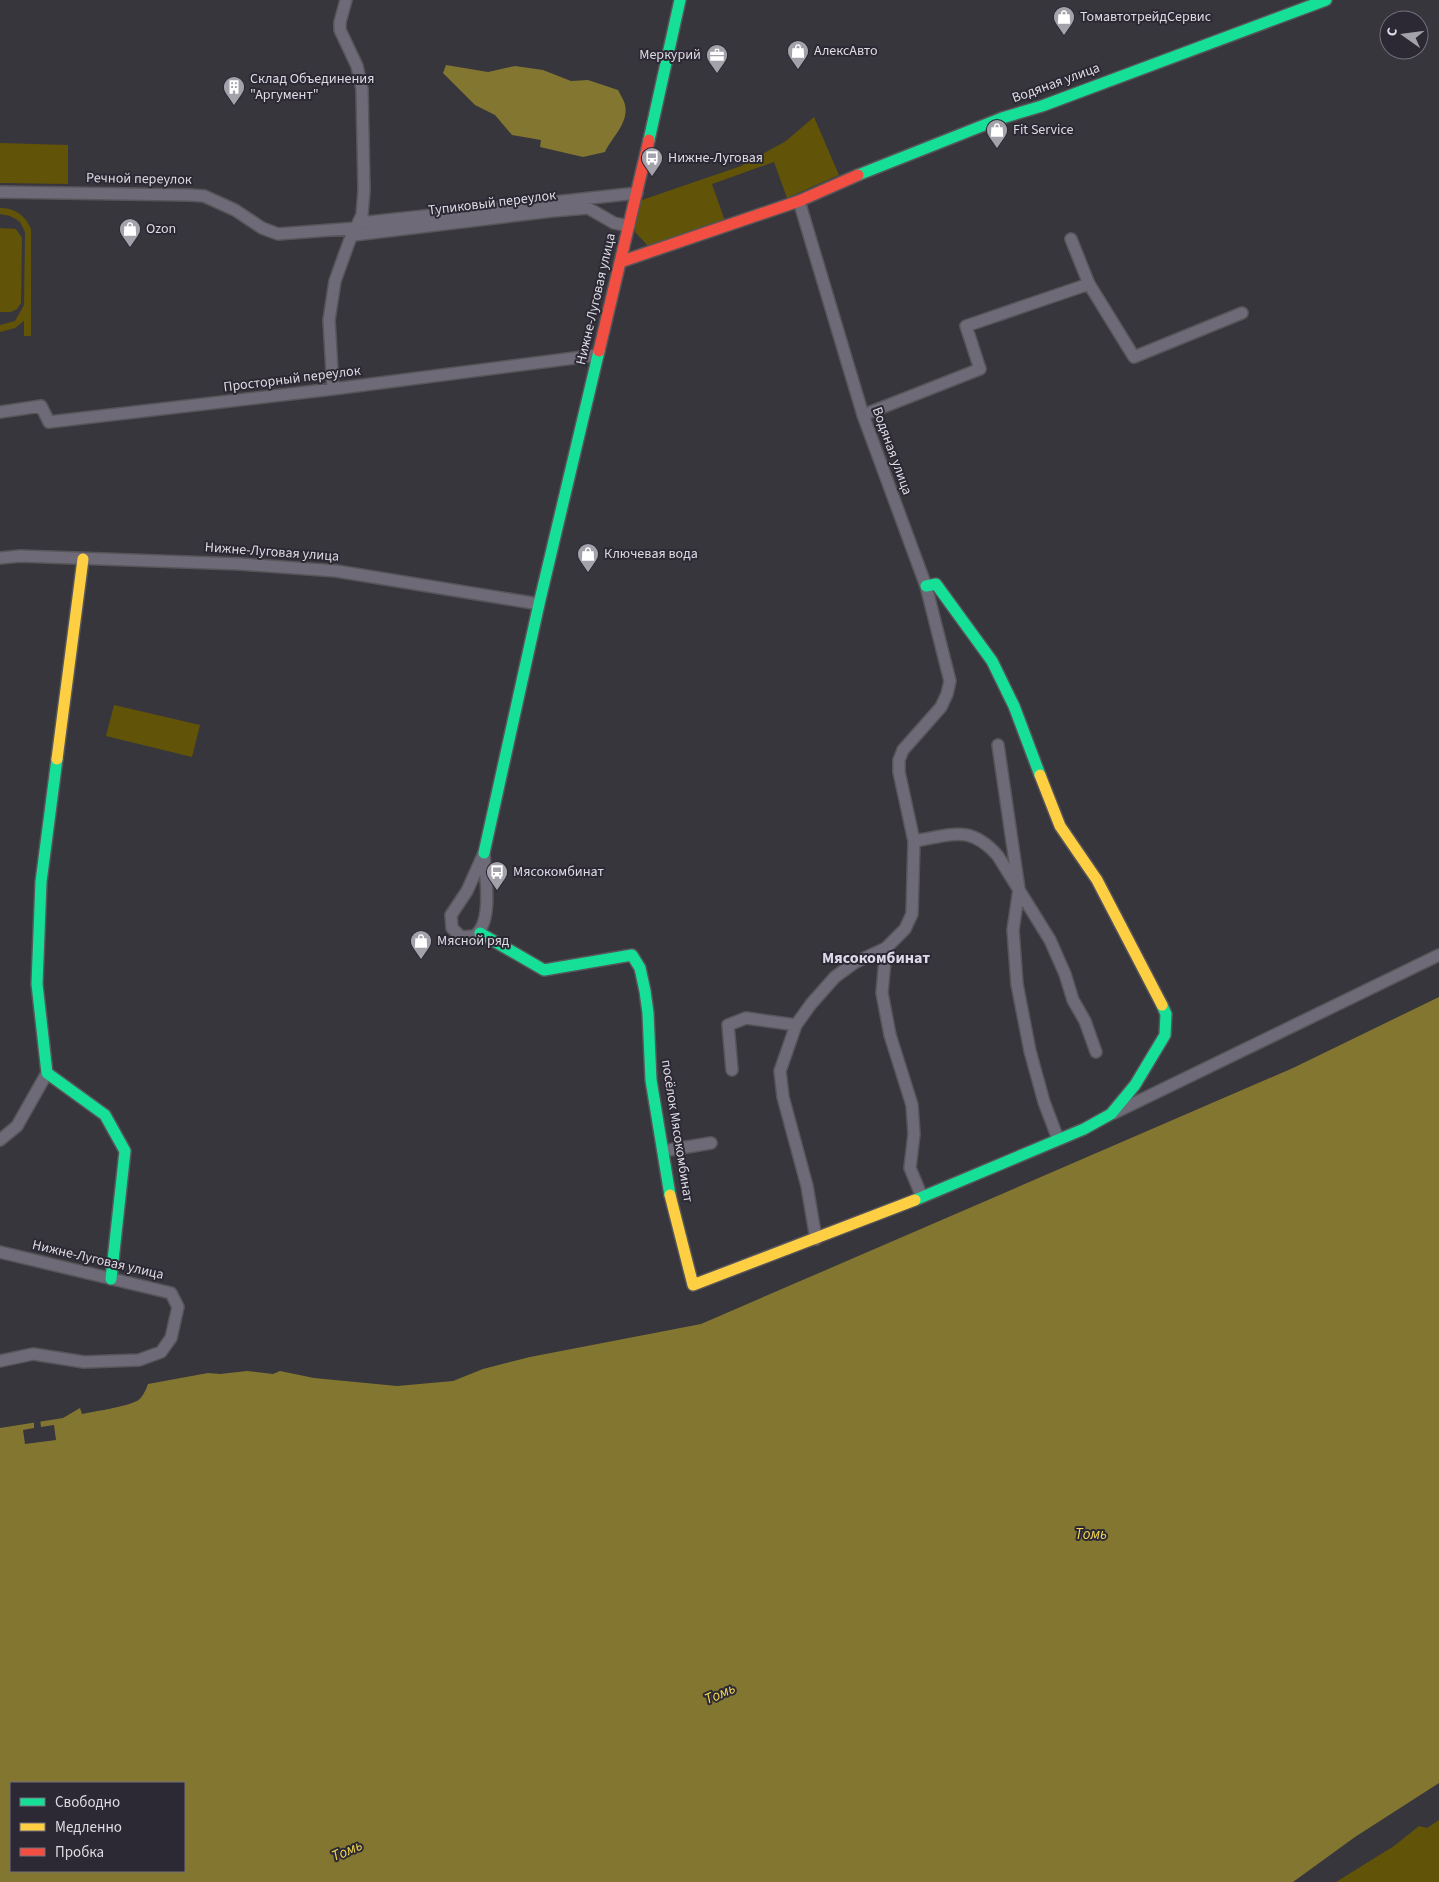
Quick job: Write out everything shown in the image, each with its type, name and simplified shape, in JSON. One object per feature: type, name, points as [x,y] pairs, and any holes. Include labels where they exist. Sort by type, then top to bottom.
[{"type":"street","points":[[333,390],[329,320],[335,281],[349,242],[362,215],[364,190],[362,90],[357,66],[340,30],[340,22],[346,0]]},
{"type":"street","name":"Нижне-Луговая улица","points":[[484,853],[539,604],[637,193],[680,0]]},
{"type":"street","name":"Водяная улица","points":[[620,262],[799,201],[846,180],[1002,118],[1042,106],[1326,0]]},
{"type":"street","name":"Речной переулок","points":[[0,192],[204,196],[235,210],[262,228],[278,234],[356,229]]},
{"type":"street","name":"Тупиковый переулок","points":[[356,229],[637,193]]},
{"type":"street","name":"Водяная улица","points":[[799,201],[863,416],[926,586],[950,681],[941,707],[903,750],[899,760],[899,772],[914,841]]},
{"type":"street","name":"Тупиковый переулок","points":[[356,229],[588,208],[614,224],[629,226]]},
{"type":"street","points":[[1071,239],[1090,284],[1134,357],[1242,313]]},
{"type":"street","points":[[863,416],[980,369],[966,326],[1090,284]]},
{"type":"street","name":"Просторный переулок","points":[[0,412],[41,406],[49,422],[333,390],[598,355]]},
{"type":"street","name":"Нижне-Луговая улица","points":[[0,558],[20,556],[240,564],[336,571],[539,604]]},
{"type":"street","points":[[0,1140],[17,1126],[47,1073],[38,984],[41,882],[82,559]]},
{"type":"street","name":"посёлок Мясокомбинат","points":[[480,933],[544,970],[632,955],[640,968],[648,1013],[651,1080],[668,1188],[693,1285],[922,1197],[1084,1129],[1111,1114],[1135,1085],[1165,1035],[1166,1014],[1097,880],[1060,826],[1014,706],[992,661],[936,584],[926,586]]},
{"type":"street","points":[[998,746],[1019,889],[1013,930],[1017,984],[1030,1051],[1044,1102],[1058,1139]]},
{"type":"street","points":[[816,1239],[806,1186],[780,1078],[782,1064],[796,1025],[811,1004],[835,978],[854,963],[886,948],[905,929],[912,914],[914,841],[959,834],[976,836],[988,844],[998,856],[1050,940],[1065,974],[1073,1000],[1085,1021],[1096,1052]]},
{"type":"street","points":[[484,853],[486,900],[484,922],[480,933],[468,938],[461,937],[456,933],[450,922],[451,915],[467,891],[484,853]]},
{"type":"street","points":[[886,948],[882,993],[890,1034],[912,1105],[914,1134],[910,1168],[922,1197]]},
{"type":"street","points":[[1111,1114],[1439,956]]},
{"type":"street","points":[[732,1070],[728,1025],[746,1018],[796,1025]]},
{"type":"street","points":[[47,1073],[105,1115],[125,1151],[111,1279]]},
{"type":"street","points":[[663,1152],[711,1143]]},
{"type":"street","name":"Нижне-Луговая улица","points":[[0,1252],[171,1293],[178,1308],[171,1338],[161,1352],[139,1360],[84,1362],[34,1354],[0,1361]]},
{"type":"shaded area","points":[[814,117],[839,175],[787,198],[774,162],[712,184],[725,221],[649,247],[635,232],[639,201],[741,166],[786,141]]},
{"type":"shaded area","points":[[0,143],[68,145],[68,184],[0,183]]},
{"type":"shaded area","points":[[0,208],[10,209],[19,213],[31,229],[31,336],[24,336],[24,321],[15,328],[0,332],[0,325],[15,321],[24,305],[25,232],[20,222],[16,219],[0,214]]},
{"type":"shaded area","points":[[0,228],[16,229],[22,238],[21,303],[17,309],[11,312],[0,312]]},
{"type":"shaded area","points":[[114,705],[200,725],[192,757],[106,736]]},
{"type":"shaded area","points":[[1439,1820],[1439,1882],[1336,1882],[1394,1846],[1419,1826],[1427,1828]]},
{"type":"water","points":[[446,65],[488,72],[515,66],[543,70],[571,81],[588,80],[618,90],[625,105],[625,118],[605,152],[583,157],[540,147],[541,140],[512,135],[495,115],[475,105],[443,73]]},
{"type":"water","name":"Томь","points":[[1439,997],[1439,1783],[1355,1837],[1293,1882],[0,1882],[0,1428],[63,1418],[80,1408],[82,1414],[110,1409],[139,1400],[148,1384],[208,1373],[220,1374],[247,1371],[273,1374],[280,1371],[314,1378],[397,1386],[453,1381],[483,1369],[530,1357],[701,1324],[1293,1068]]},
{"type":"pier","points":[[40,1419],[41,1427],[54,1425],[56,1440],[25,1444],[23,1430],[34,1428],[34,1420]]},
{"type":"traffic: fast","points":[[649,140],[680,0]]},
{"type":"traffic: fast","points":[[858,175],[1002,118],[1042,106],[1326,0]]},
{"type":"traffic: fast","points":[[484,853],[539,604],[599,351]]},
{"type":"traffic: fast","points":[[926,586],[936,584],[992,661],[1014,706],[1040,775]]},
{"type":"traffic: fast","points":[[57,759],[41,882],[37,984],[47,1073],[105,1115],[125,1151],[111,1279]]},
{"type":"traffic: fast","points":[[480,933],[544,970],[632,955],[640,968],[645,991],[648,1013],[651,1080],[670,1195]]},
{"type":"traffic: fast","points":[[915,1200],[1084,1129],[1111,1114],[1135,1085],[1165,1035],[1166,1014],[1162,1005]]},
{"type":"traffic: slow","points":[[57,759],[83,559]]},
{"type":"traffic: slow","points":[[1040,775],[1060,826],[1097,880],[1162,1005]]},
{"type":"traffic: slow","points":[[670,1195],[693,1285],[915,1200]]},
{"type":"traffic: jam","points":[[599,351],[649,140]]},
{"type":"traffic: jam","points":[[620,262],[799,201],[858,175]]},
{"type":"place","name":"ТомавтотрейдСервис","points":[[1064,36]]},
{"type":"place","name":"АлексАвто","points":[[798,70]]},
{"type":"place","name":"Меркурий","points":[[717,74]]},
{"type":"place","name":"Склад Объединения \"Аргумент\"","points":[[234,106]]},
{"type":"place","name":"Fit Service","points":[[997,149]]},
{"type":"place","name":"Нижне-Луговая","points":[[652,177]]},
{"type":"place","name":"Ozon","points":[[130,248]]},
{"type":"place","name":"Ключевая вода","points":[[588,573]]},
{"type":"place","name":"Мясокомбинат","points":[[497,891]]},
{"type":"place","name":"Мясной ряд","points":[[421,960]]},
{"type":"district","name":"Мясокомбинат","points":[[876,958]]}]
